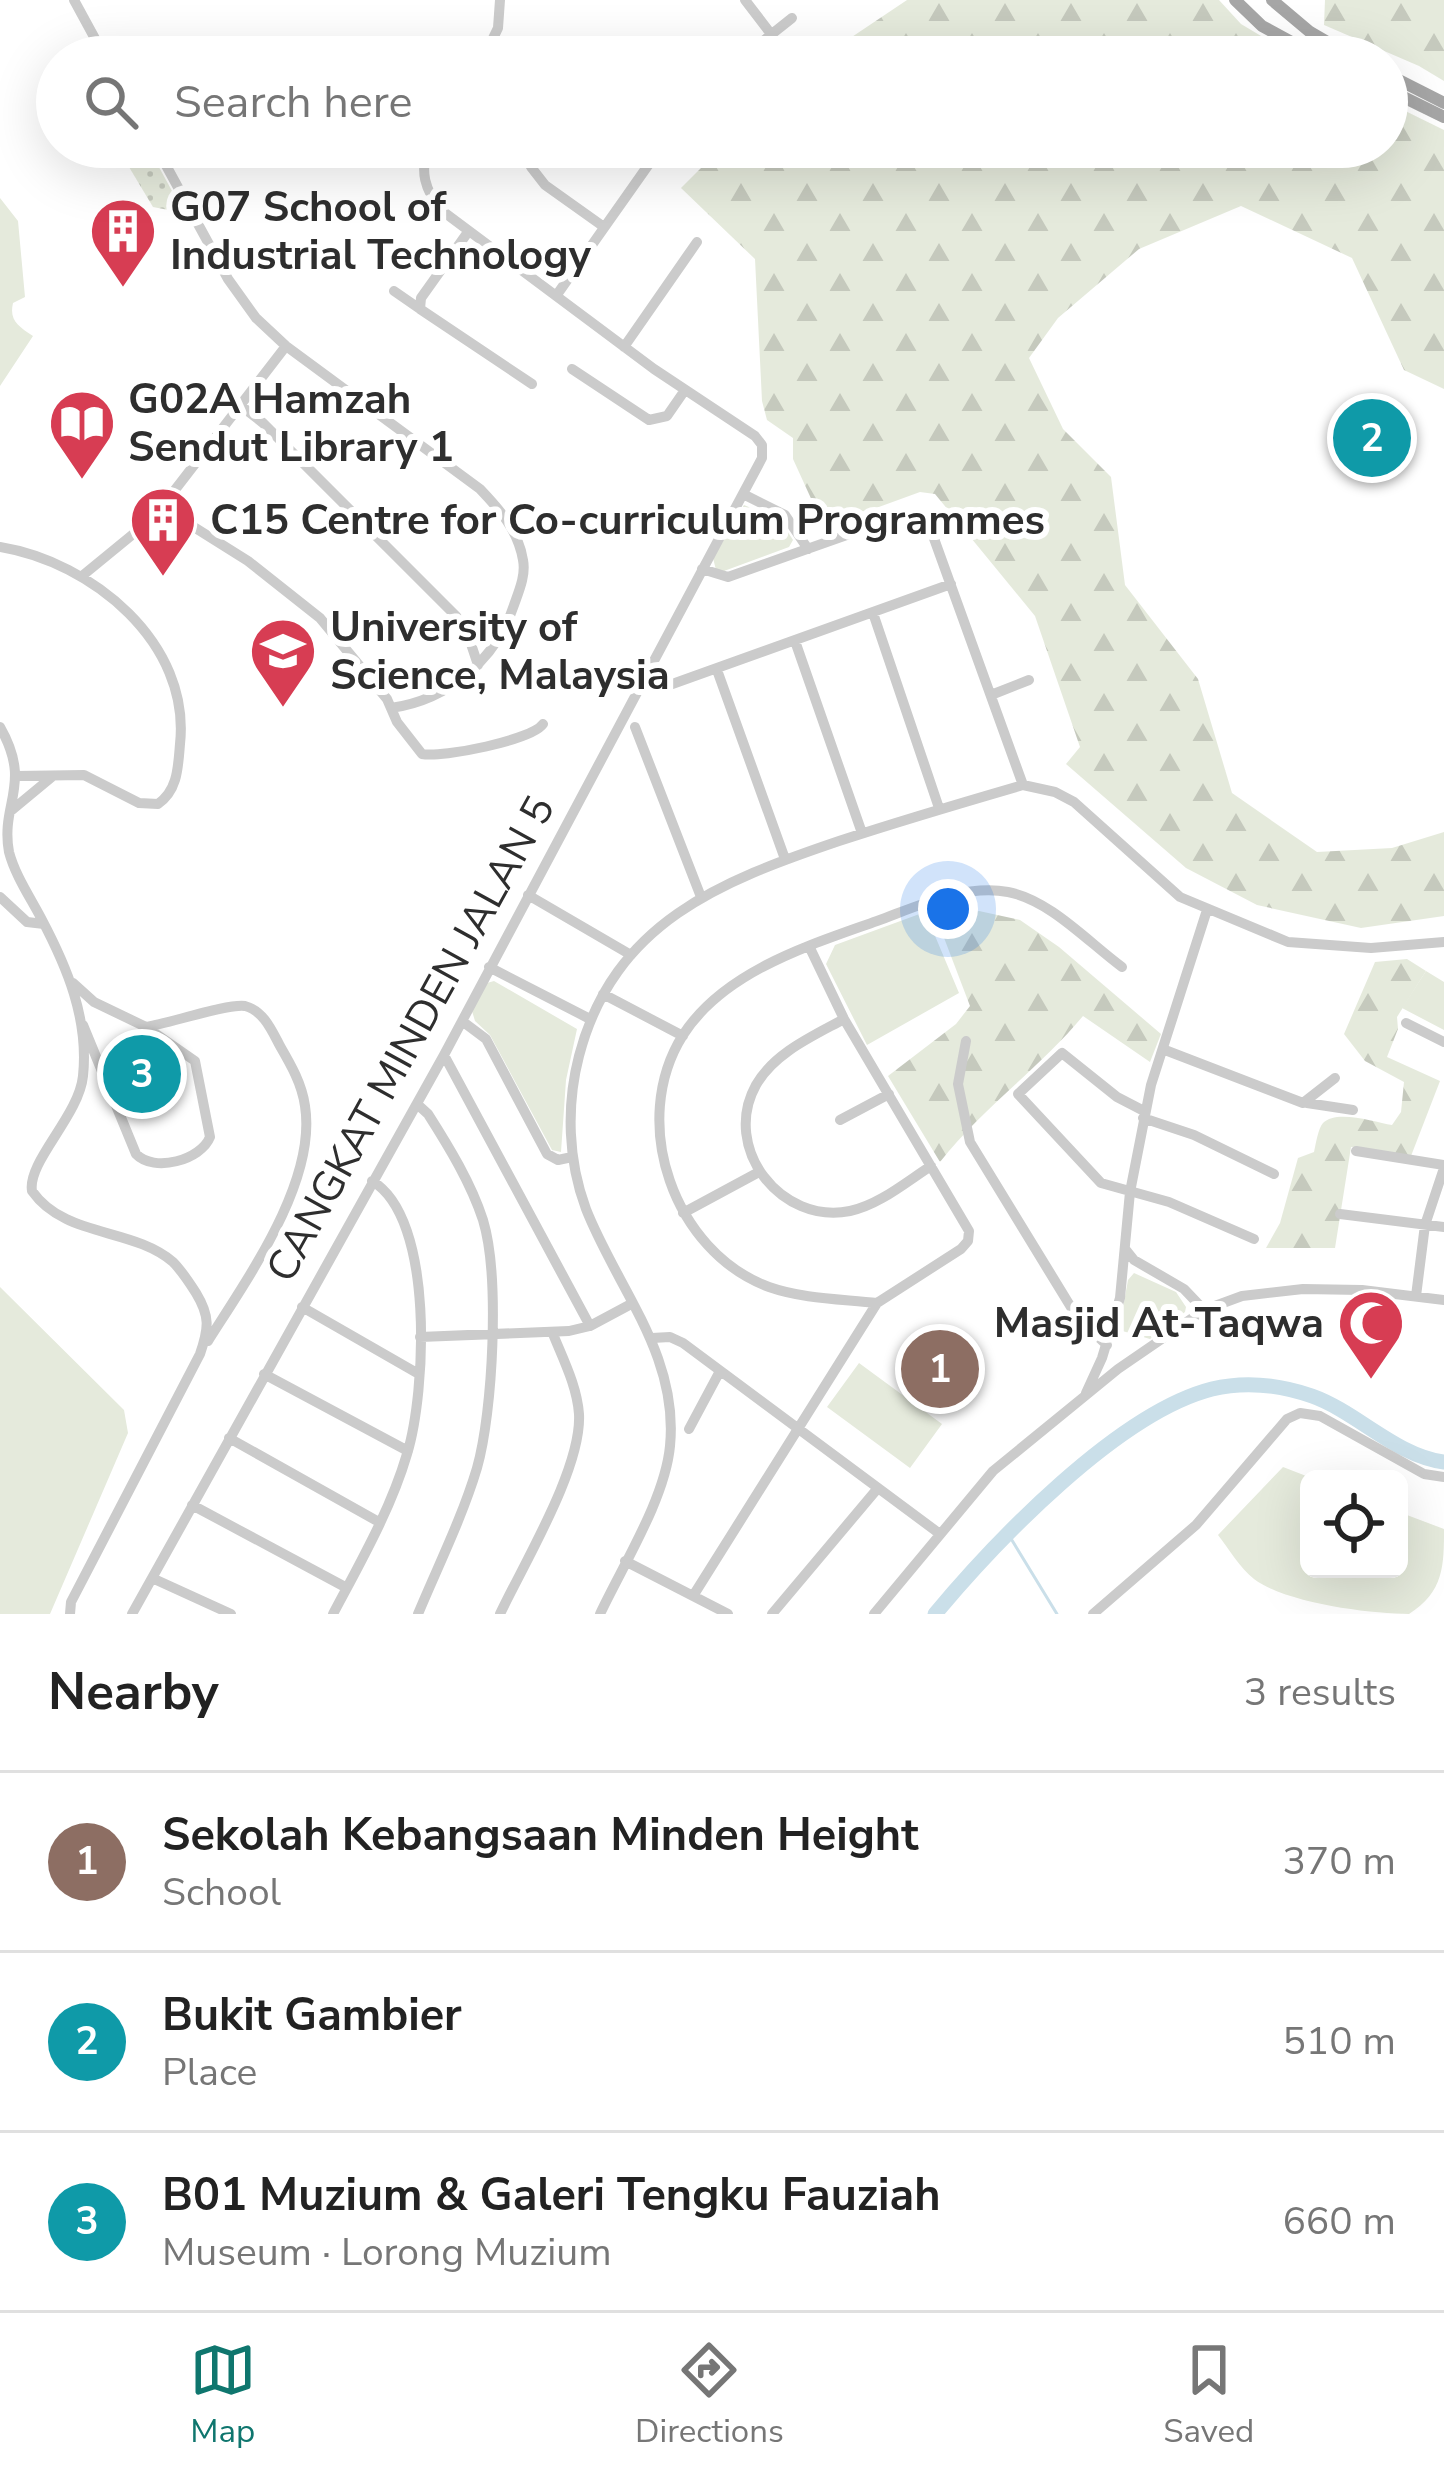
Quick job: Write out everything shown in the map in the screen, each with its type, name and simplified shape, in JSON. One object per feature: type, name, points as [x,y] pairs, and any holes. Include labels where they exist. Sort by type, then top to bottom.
[{"type":"main road","points":[[1235,0],[1280,36]]},
{"type":"main road","points":[[1272,0],[1320,36]]},
{"type":"main road","points":[[1281,0],[1295,20]]},
{"type":"main road","points":[[1408,85],[1444,103]]},
{"type":"main road","points":[[1408,99],[1444,117]]},
{"type":"street","points":[[74,0],[94,36]]},
{"type":"street","points":[[494,36],[500,0]]},
{"type":"street","points":[[746,0],[771,34]]},
{"type":"street","points":[[769,36],[792,18]]},
{"type":"street","points":[[168,168],[240,299],[286,346],[452,466],[504,514],[515,534],[524,573],[503,632],[478,665],[428,699],[392,708]]},
{"type":"street","points":[[423,168],[430,195],[441,210],[685,390],[668,416],[649,420],[572,368]]},
{"type":"street","points":[[532,168],[539,179],[604,227]]},
{"type":"street","points":[[556,296],[646,168]]},
{"type":"street","points":[[420,309],[422,298],[468,232]]},
{"type":"street","points":[[624,347],[697,242]]},
{"type":"street","points":[[394,292],[532,384]]},
{"type":"street","points":[[82,576],[162,507],[286,346]]},
{"type":"street","name":"CANGKAT MINDEN JALAN 5","points":[[132,1614],[444,1055],[762,458],[760,441],[685,390]]},
{"type":"street","points":[[240,405],[456,616],[478,665]]},
{"type":"street","points":[[743,494],[785,515],[808,549]]},
{"type":"street","points":[[162,507],[248,561],[320,617],[392,708],[416,748],[428,756],[532,736],[543,724]]},
{"type":"street","points":[[702,569],[724,578],[892,519],[911,517],[927,525],[1023,785]]},
{"type":"street","points":[[0,547],[41,557],[82,576],[145,631],[168,668],[182,730],[178,770],[165,800],[152,806],[93,777],[16,776]]},
{"type":"street","points":[[640,686],[664,687],[717,670],[951,584]]},
{"type":"street","points":[[873,613],[939,808]]},
{"type":"street","points":[[795,641],[862,833]]},
{"type":"street","points":[[717,670],[785,859]]},
{"type":"street","points":[[992,695],[1029,680]]},
{"type":"street","points":[[0,727],[11,748],[16,776],[6,840],[10,858],[73,983],[81,1020],[84,1070],[80,1092],[33,1172],[32,1191],[77,1225],[172,1261],[204,1305],[209,1324],[200,1354]]},
{"type":"street","points":[[635,727],[701,897]]},
{"type":"street","points":[[10,812],[54,776]]},
{"type":"street","points":[[600,1614],[664,1474],[670,1445],[668,1396],[652,1337],[585,1205],[572,1157],[574,1074],[590,1019],[603,994],[631,955],[663,923],[745,873],[1023,785],[1075,802],[1180,897],[1288,942],[1371,948],[1444,942]]},
{"type":"street","points":[[877,1303],[770,1287],[712,1251],[682,1213],[667,1174],[660,1124],[667,1078],[682,1036],[737,983],[809,946],[940,898],[983,889],[1032,900],[1122,967]]},
{"type":"street","points":[[527,895],[631,955]]},
{"type":"street","points":[[0,897],[27,922],[44,924]]},
{"type":"street","points":[[1085,1396],[1107,1345],[1124,1272],[1130,1192],[1143,1115],[1207,910]]},
{"type":"street","points":[[693,1596],[877,1303],[968,1241],[967,1226],[844,1019],[809,946]]},
{"type":"street","points":[[489,967],[590,1019]]},
{"type":"street","points":[[73,983],[97,1004],[146,1027],[195,1061],[210,1137],[205,1148],[156,1165],[143,1162],[136,1154],[81,1020],[86,1007],[97,1004]]},
{"type":"street","points":[[603,994],[682,1036]]},
{"type":"street","points":[[70,1614],[71,1602],[200,1354],[282,1215],[304,1141],[306,1112],[301,1088],[271,1029],[252,1009],[234,1006],[146,1027]]},
{"type":"street","points":[[844,1019],[785,1053],[755,1086],[745,1126],[759,1172],[789,1200],[830,1214],[870,1205],[932,1166]]},
{"type":"street","points":[[462,1021],[486,1040],[547,1154],[558,1160],[572,1157]]},
{"type":"street","points":[[1406,1023],[1444,1042]]},
{"type":"street","points":[[966,1040],[958,1084],[970,1142],[1076,1317],[1107,1345]]},
{"type":"street","points":[[1165,1050],[1307,1103],[1353,1110]]},
{"type":"street","points":[[444,1055],[590,1326]]},
{"type":"street","points":[[1254,1239],[1169,1202],[1101,1183],[1019,1097],[1020,1088],[1057,1055],[1070,1056],[1143,1115],[1274,1174]]},
{"type":"street","points":[[1307,1103],[1335,1078]]},
{"type":"street","points":[[841,1120],[889,1094]]},
{"type":"street","points":[[417,1104],[443,1137],[483,1221],[491,1274],[488,1397],[477,1467],[418,1614]]},
{"type":"street","points":[[1356,1151],[1444,1166],[1425,1225],[1416,1297]]},
{"type":"street","points":[[682,1213],[759,1172]]},
{"type":"street","points":[[333,1614],[380,1522],[408,1451],[417,1373],[418,1278],[407,1229],[390,1196],[372,1180]]},
{"type":"street","points":[[1340,1214],[1444,1227]]},
{"type":"street","points":[[1126,1250],[1141,1266],[1184,1289],[1204,1310]]},
{"type":"street","points":[[1124,1272],[1141,1266]]},
{"type":"street","points":[[874,1614],[994,1471],[1118,1370],[1204,1310],[1242,1296],[1304,1288],[1444,1300]]},
{"type":"street","points":[[204,1305],[230,1303]]},
{"type":"street","points":[[420,1337],[553,1334],[590,1326],[633,1303]]},
{"type":"street","points":[[302,1307],[417,1373]]},
{"type":"street","points":[[500,1614],[568,1470],[576,1440],[579,1415],[574,1388],[553,1334]]},
{"type":"street","points":[[652,1337],[676,1339],[940,1534]]},
{"type":"street","points":[[1102,1358],[1107,1367],[1118,1370]]},
{"type":"street","points":[[689,1429],[720,1371]]},
{"type":"street","points":[[264,1374],[408,1451]]},
{"type":"street","points":[[1093,1614],[1196,1525],[1294,1415],[1313,1414],[1424,1474],[1444,1477]]},
{"type":"street","points":[[229,1438],[380,1522]]},
{"type":"street","points":[[772,1614],[878,1488]]},
{"type":"street","points":[[192,1505],[347,1588]]},
{"type":"street","points":[[625,1561],[728,1614]]},
{"type":"street","points":[[152,1578],[231,1614]]},
{"type":"green space","points":[[907,0],[1219,0],[1241,24],[1261,36],[853,36]]},
{"type":"green space","points":[[1325,0],[1444,0],[1444,81],[1408,61],[1408,36],[1349,36],[1324,25]]},
{"type":"green space","points":[[1408,112],[1444,130],[1444,389],[1404,370],[1352,258],[1241,206],[1139,249],[1058,318],[1029,358],[1063,429],[1111,477],[1125,585],[1198,679],[1232,793],[1317,852],[1392,848],[1444,832],[1444,916],[1361,928],[1257,905],[1186,868],[1066,764],[1080,747],[1035,616],[935,494],[920,492],[824,527],[793,459],[793,438],[767,420],[762,401],[755,259],[681,188],[701,168],[1408,168]]},
{"type":"green space","points":[[130,168],[159,168],[184,213],[153,207]]},
{"type":"green space","points":[[0,198],[18,221],[25,297],[13,303],[12,314],[33,336],[0,386]]},
{"type":"green space","points":[[744,505],[780,520],[793,540],[789,547],[716,570],[713,558]]},
{"type":"green space","points":[[979,911],[1020,920],[1161,1034],[1150,1062],[1083,1016],[940,1162],[888,1076],[956,1024],[970,1006],[938,922]]},
{"type":"green space","points":[[925,912],[959,993],[867,1045],[826,964],[835,945]]},
{"type":"green space","points":[[1407,959],[1426,971],[1397,1017],[1398,1029],[1387,1057],[1440,1081],[1411,1156],[1351,1147],[1335,1248],[1266,1248],[1280,1223],[1298,1158],[1314,1152],[1323,1123],[1346,1117],[1392,1125],[1401,1112],[1404,1082],[1365,1061],[1344,1034],[1375,962]]},
{"type":"green space","points":[[1426,971],[1444,982],[1444,1030],[1402,1008]]},
{"type":"green space","points":[[494,981],[577,1029],[566,1080],[561,1152],[552,1150],[490,1035],[475,1021],[472,1011],[487,983]]},
{"type":"green space","points":[[1134,1273],[1176,1292],[1186,1307],[1150,1339],[1119,1330],[1128,1280]]},
{"type":"green space","points":[[0,1287],[124,1410],[128,1433],[50,1614],[0,1614]]},
{"type":"green space","points":[[859,1363],[942,1424],[910,1468],[827,1407]]},
{"type":"green space","points":[[1283,1467],[1300,1474],[1300,1578],[1408,1578],[1408,1515],[1444,1529],[1442,1566],[1429,1596],[1409,1614],[1328,1606],[1286,1595],[1249,1575],[1218,1535]]},
{"type":"waterway","points":[[935,1614],[1025,1517],[1099,1451],[1176,1403],[1212,1389],[1262,1385],[1312,1396],[1393,1443],[1444,1462]]},
{"type":"waterway","points":[[1007,1532],[1057,1614]]},
{"type":"place","name":"G07 School of Industrial Technology","points":[[123,290]]},
{"type":"place","name":"Bukit Gambier","points":[[1372,438]]},
{"type":"place","name":"G02A Hamzah Sendut Library 1","points":[[82,482]]},
{"type":"place","name":"C15 Centre for Co-curriculum Programmes","points":[[163,579]]},
{"type":"place","name":"University of Science, Malaysia","points":[[283,710]]},
{"type":"place","name":"B01 Muzium & Galeri Tengku Fauziah","points":[[142,1074]]},
{"type":"place","name":"Sekolah Kebangsaan Minden Height","points":[[940,1369]]},
{"type":"place","name":"Masjid At-Taqwa","points":[[1371,1382]]}]
